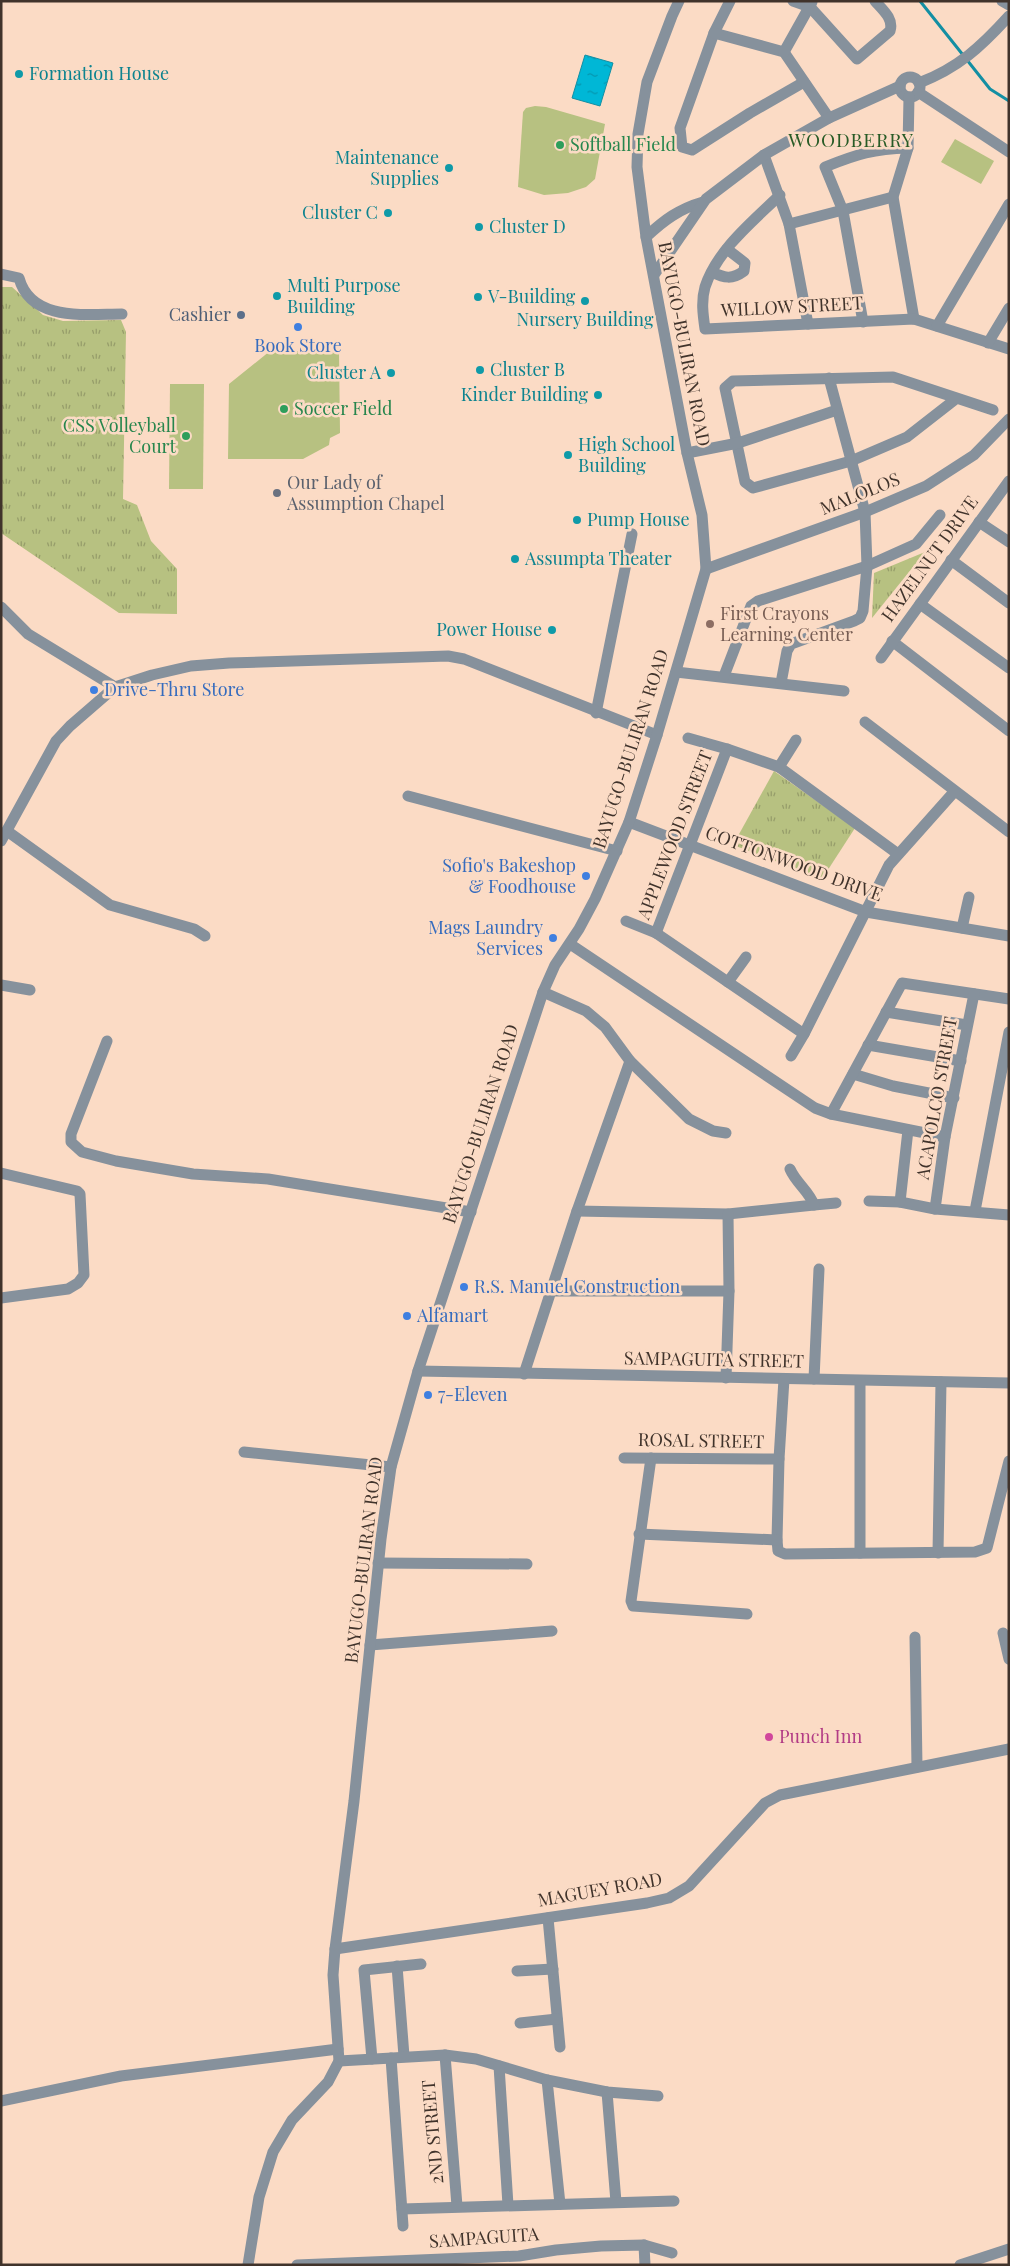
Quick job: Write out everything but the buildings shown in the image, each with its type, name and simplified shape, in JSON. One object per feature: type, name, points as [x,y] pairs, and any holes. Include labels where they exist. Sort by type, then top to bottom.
[{"type":"street","name":"BAYUGO-BULIRAN ROAD","points":[[339,2061],[333,1975],[335,1949],[354,1802],[378,1563],[391,1467],[418,1371],[543,992],[555,965],[570,944],[595,899],[629,822],[658,735],[706,570],[702,515],[687,453],[646,237],[637,167],[638,134],[647,82],[679,1]]},
{"type":"street","points":[[730,1],[714,33],[680,128],[680,144],[685,149],[692,150],[750,113],[804,82]]},
{"type":"street","points":[[793,1],[811,4],[857,58],[890,31],[892,25],[890,18],[876,1]]},
{"type":"street","points":[[1002,1],[1009,5]]},
{"type":"street","points":[[784,52],[811,4]]},
{"type":"street","points":[[900,86],[901,91],[916,91],[957,66],[986,42],[1009,16]]},
{"type":"street","points":[[714,33],[784,52],[829,118]]},
{"type":"street","points":[[654,275],[703,202],[764,155],[829,118],[900,86],[906,78],[911,77],[916,91],[908,148],[893,197],[914,319]]},
{"type":"street","points":[[916,91],[1009,152]]},
{"type":"street","points":[[863,322],[843,211],[825,167],[858,154],[878,149],[908,148]]},
{"type":"street","points":[[764,155],[789,224],[808,324]]},
{"type":"street","name":"WILLOW STREET","points":[[780,195],[741,233],[727,249],[712,272],[705,288],[702,310],[705,329],[914,319],[1009,349]]},
{"type":"street","points":[[789,224],[893,197]]},
{"type":"street","points":[[646,237],[667,218],[682,208],[703,202]]},
{"type":"street","points":[[937,326],[1009,204]]},
{"type":"street","points":[[712,272],[723,278],[736,277],[744,272],[745,262],[727,249]]},
{"type":"street","points":[[1,274],[19,278],[25,294],[39,305],[56,313],[122,314]]},
{"type":"street","points":[[988,343],[1009,308]]},
{"type":"street","points":[[957,398],[907,437],[851,461],[752,488],[745,482],[725,388],[729,382],[893,377],[994,410]]},
{"type":"street","points":[[781,683],[787,651],[791,644],[860,618],[863,611],[867,566],[865,512],[829,378]]},
{"type":"street","points":[[687,453],[738,443],[838,410]]},
{"type":"street","name":"MALOLOS","points":[[706,570],[865,512],[926,486],[974,455],[1009,419]]},
{"type":"street","name":"HAZELNUT DRIVE","points":[[881,658],[1009,481]]},
{"type":"street","points":[[724,676],[751,606],[758,601],[867,566],[916,544],[940,515]]},
{"type":"street","points":[[979,522],[1009,542]]},
{"type":"street","points":[[596,713],[632,534]]},
{"type":"street","points":[[951,560],[1009,603]]},
{"type":"street","points":[[920,604],[1009,668]]},
{"type":"street","points":[[1,608],[28,634],[115,687]]},
{"type":"street","points":[[892,641],[1009,731]]},
{"type":"street","points":[[1,842],[56,741],[70,726],[115,687],[152,675],[191,666],[448,656],[464,659],[596,713],[658,735]]},
{"type":"street","points":[[676,672],[844,691]]},
{"type":"street","points":[[865,722],[954,792],[1009,832]]},
{"type":"street","points":[[688,738],[779,767],[898,854]]},
{"type":"street","points":[[779,767],[796,740]]},
{"type":"street","name":"APPLEWOOD STREET","points":[[656,933],[727,749]]},
{"type":"street","points":[[791,1056],[889,866],[954,792]]},
{"type":"street","points":[[408,796],[617,851]]},
{"type":"street","name":"COTTONWOOD DRIVE","points":[[629,822],[866,912],[1009,936]]},
{"type":"street","points":[[7,831],[110,905],[194,929],[205,936]]},
{"type":"street","points":[[962,928],[969,896]]},
{"type":"street","points":[[626,921],[656,933],[804,1034]]},
{"type":"street","points":[[570,944],[815,1108],[831,1114],[945,1137]]},
{"type":"street","points":[[728,982],[746,957]]},
{"type":"street","points":[[831,1114],[902,983],[1009,1000]]},
{"type":"street","points":[[1,985],[30,990]]},
{"type":"street","points":[[543,992],[586,1011],[605,1027],[630,1061],[689,1118],[713,1131],[726,1133]]},
{"type":"street","name":"ACAPOLCO STREET","points":[[935,1209],[945,1137],[974,994]]},
{"type":"street","points":[[886,1012],[968,1024]]},
{"type":"street","points":[[975,1211],[1009,1032]]},
{"type":"street","points":[[106,1041],[71,1134],[70,1142],[81,1152],[116,1161],[193,1174],[268,1179],[471,1212]]},
{"type":"street","points":[[868,1045],[961,1061]]},
{"type":"street","points":[[524,1374],[577,1211],[630,1061]]},
{"type":"street","points":[[853,1074],[893,1086],[954,1098]]},
{"type":"street","points":[[900,1202],[908,1130]]},
{"type":"street","points":[[790,1169],[797,1182],[811,1197],[814,1205]]},
{"type":"street","points":[[1,1173],[77,1191],[80,1194],[84,1275],[78,1283],[68,1289],[1,1298]]},
{"type":"street","points":[[868,1201],[900,1202],[935,1209],[1009,1215]]},
{"type":"street","points":[[577,1211],[728,1214],[836,1202]]},
{"type":"street","points":[[726,1378],[728,1214]]},
{"type":"street","points":[[814,1379],[819,1269]]},
{"type":"street","points":[[551,1291],[728,1291]]},
{"type":"street","name":"SAMPAGUITA STREET","points":[[418,1371],[1009,1383]]},
{"type":"street","points":[[784,1379],[779,1459],[777,1540],[778,1551],[785,1554],[975,1552],[987,1548],[1009,1460]]},
{"type":"street","points":[[860,1380],[860,1553]]},
{"type":"street","points":[[938,1553],[941,1382]]},
{"type":"street","points":[[244,1452],[391,1467]]},
{"type":"street","name":"ROSAL STREET","points":[[624,1458],[779,1459]]},
{"type":"street","points":[[651,1458],[631,1601],[634,1606],[747,1614]]},
{"type":"street","points":[[639,1534],[777,1540]]},
{"type":"street","points":[[378,1563],[527,1564]]},
{"type":"street","points":[[370,1645],[552,1631]]},
{"type":"street","points":[[1003,1633],[1009,1659]]},
{"type":"street","points":[[915,1638],[917,1767]]},
{"type":"street","name":"MAGUEY ROAD","points":[[335,1949],[647,1904],[670,1898],[689,1886],[765,1803],[780,1795],[1009,1749]]},
{"type":"street","points":[[548,1918],[560,2047]]},
{"type":"street","points":[[372,2059],[364,1970],[421,1964]]},
{"type":"street","points":[[397,1966],[404,2056]]},
{"type":"street","points":[[517,1971],[553,1969]]},
{"type":"street","points":[[520,2023],[557,2019]]},
{"type":"street","points":[[1,2101],[121,2076],[338,2049]]},
{"type":"street","points":[[248,2265],[259,2197],[273,2152],[292,2120],[328,2082],[339,2061],[445,2055],[476,2059],[547,2080],[606,2092],[658,2096]]},
{"type":"street","name":"2ND STREET","points":[[445,2055],[457,2206]]},
{"type":"street","points":[[391,2058],[403,2226]]},
{"type":"street","points":[[499,2066],[508,2205]]},
{"type":"street","points":[[547,2080],[560,2204]]},
{"type":"street","points":[[606,2092],[616,2202]]},
{"type":"street","points":[[402,2209],[674,2201]]},
{"type":"street","points":[[644,2245],[645,2265]]},
{"type":"street","name":"SAMPAGUITA","points":[[297,2265],[473,2261],[556,2250],[644,2245],[672,2253]]},
{"type":"street","points":[[960,2265],[1009,2248]]},
{"type":"green space","name":"Softball Field","points":[[535,106],[546,107],[605,124],[595,179],[586,187],[568,193],[544,195],[518,187],[523,112],[526,108]]},
{"type":"green space","points":[[955,139],[994,161],[981,184],[941,162]]},
{"type":"green space","points":[[1,287],[12,287],[43,315],[63,321],[121,320],[126,332],[123,499],[137,505],[151,541],[177,569],[177,614],[119,613],[1,533]]},
{"type":"green space","name":"Soccer Field","points":[[270,351],[339,351],[340,433],[330,438],[329,445],[303,459],[228,459],[229,384]]},
{"type":"green space","name":"CSS Volleyball Court","points":[[170,384],[204,384],[203,489],[169,489]]},
{"type":"green space","points":[[925,552],[872,618],[874,573]]},
{"type":"green space","points":[[774,771],[855,828],[822,879],[733,845]]},
{"type":"water","points":[[585,55],[613,63],[600,106],[572,98]]},
{"type":"waterway","points":[[920,1],[963,55]]},
{"type":"waterway","points":[[967,60],[990,89],[1009,101]]},
{"type":"place","name":"Formation House","points":[[19,74]]},
{"type":"place","name":"Softball Field","points":[[560,145]]},
{"type":"place","name":"Maintenance Supplies","points":[[449,168]]},
{"type":"place","name":"Cluster C","points":[[388,213]]},
{"type":"place","name":"Cluster D","points":[[479,227]]},
{"type":"place","name":"Multi Purpose Building","points":[[277,296]]},
{"type":"place","name":"V-Building","points":[[478,297]]},
{"type":"place","name":"Nursery Building","points":[[585,301]]},
{"type":"place","name":"Cashier","points":[[241,315]]},
{"type":"place","name":"Book Store","points":[[298,327]]},
{"type":"place","name":"Cluster B","points":[[480,370]]},
{"type":"place","name":"Cluster A","points":[[391,373]]},
{"type":"place","name":"Kinder Building","points":[[598,395]]},
{"type":"place","name":"Soccer Field","points":[[284,409]]},
{"type":"place","name":"CSS Volleyball Court","points":[[186,436]]},
{"type":"place","name":"High School Building","points":[[568,455]]},
{"type":"place","name":"Our Lady of Assumption Chapel","points":[[277,493]]},
{"type":"place","name":"Pump House","points":[[577,520]]},
{"type":"place","name":"Assumpta Theater","points":[[515,559]]},
{"type":"place","name":"First Crayons Learning Center","points":[[710,624]]},
{"type":"place","name":"Power House","points":[[552,630]]},
{"type":"place","name":"Drive-Thru Store","points":[[94,690]]},
{"type":"place","name":"Sofio's Bakeshop & Foodhouse","points":[[586,876]]},
{"type":"place","name":"Mags Laundry Services","points":[[553,938]]},
{"type":"place","name":"R.S. Manuel Construction","points":[[464,1287]]},
{"type":"place","name":"Alfamart","points":[[407,1316]]},
{"type":"place","name":"7-Eleven","points":[[428,1395]]},
{"type":"place","name":"Punch Inn","points":[[769,1737]]},
{"type":"district","name":"WOODBERRY","points":[[851,140]]}]
